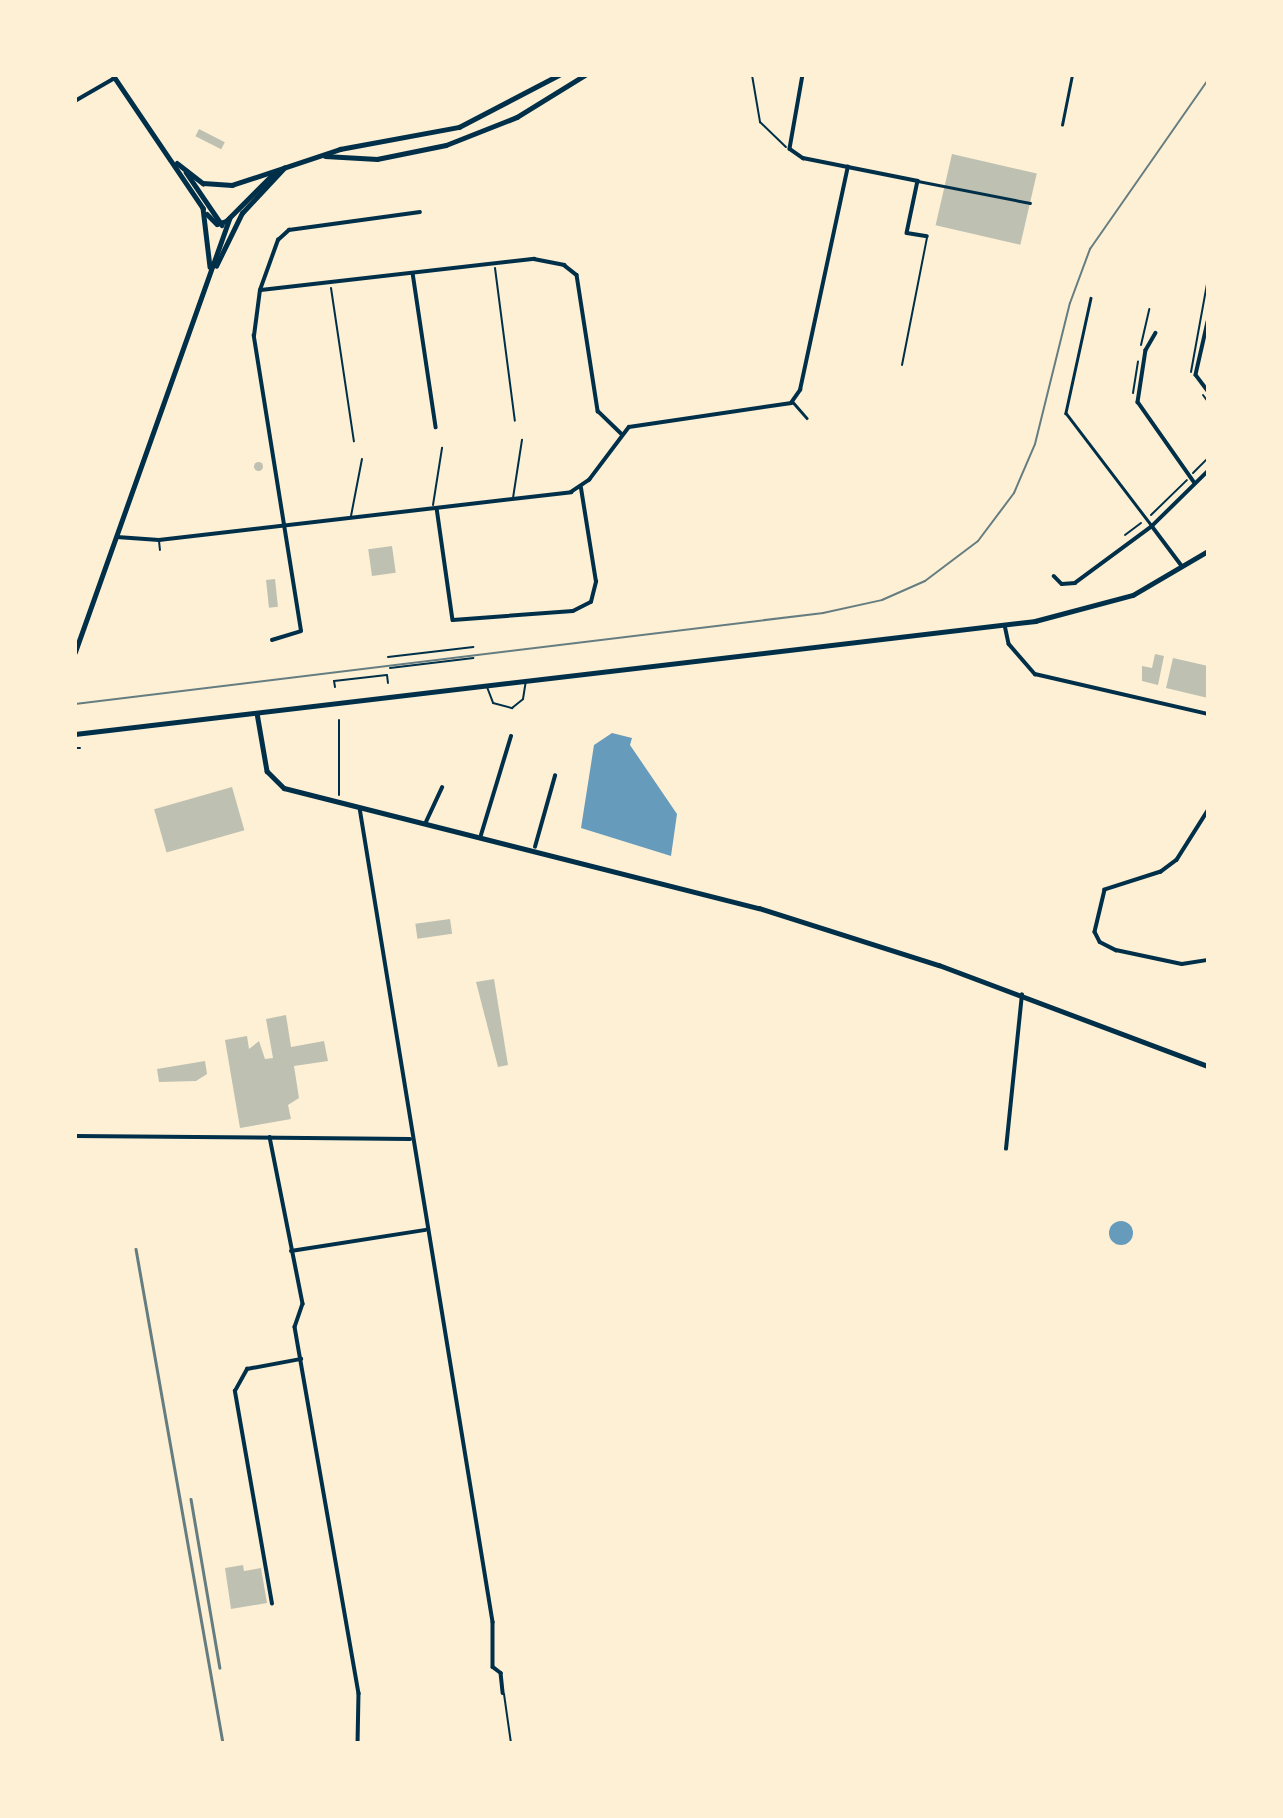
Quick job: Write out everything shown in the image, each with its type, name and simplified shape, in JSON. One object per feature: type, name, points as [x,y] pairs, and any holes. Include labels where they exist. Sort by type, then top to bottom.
[{"type":"street","points":[[177,163],[217,187],[287,165],[459,127],[559,75]]},
{"type":"street","points":[[324,156],[377,159],[446,145],[517,117],[585,75]]},
{"type":"street","points":[[803,75],[790,147],[803,158],[1030,203]]},
{"type":"street","points":[[1062,125],[1072,75]]},
{"type":"street","points":[[75,101],[114,77],[221,223],[223,233]]},
{"type":"street","points":[[177,163],[203,208],[211,239],[207,282]]},
{"type":"street","points":[[75,652],[229,219],[258,184],[287,165]]},
{"type":"street","points":[[207,282],[242,213],[287,165]]},
{"type":"street","points":[[793,402],[848,167]]},
{"type":"street","points":[[918,181],[907,233],[927,236]]},
{"type":"street","points":[[203,208],[221,223]]},
{"type":"street","points":[[272,640],[301,631],[254,336],[260,290],[278,240],[289,230],[420,212]]},
{"type":"street","points":[[221,223],[229,219]]},
{"type":"street","points":[[260,290],[534,259],[577,275],[598,411],[621,433]]},
{"type":"street","points":[[413,273],[436,427]]},
{"type":"street","points":[[1091,298],[1066,413],[1183,568]]},
{"type":"street","points":[[1208,322],[1196,374],[1208,391]]},
{"type":"street","points":[[1156,333],[1146,350],[1138,402],[1188,479],[1196,484]]},
{"type":"street","points":[[793,402],[807,418]]},
{"type":"street","points":[[117,537],[159,540],[513,499],[581,487],[621,433],[637,424],[793,402]]},
{"type":"street","points":[[1054,576],[1073,584],[1152,526],[1208,471]]},
{"type":"street","points":[[435,508],[453,621],[573,611],[592,602],[596,582],[581,487]]},
{"type":"street","points":[[75,734],[1005,625],[1108,604],[1183,568],[1208,551]]},
{"type":"street","points":[[1005,625],[1009,644],[1035,674],[1208,714]]},
{"type":"street","points":[[257,713],[272,781],[361,806],[535,847],[772,912],[1022,995],[1208,1066]]},
{"type":"street","points":[[481,835],[511,736]]},
{"type":"street","points":[[535,847],[555,776]]},
{"type":"street","points":[[426,822],[442,787]]},
{"type":"street","points":[[361,806],[410,1139],[493,1622],[493,1668],[501,1674],[503,1693]]},
{"type":"street","points":[[1208,811],[1199,829],[1161,872],[1105,890],[1095,932],[1100,942],[1116,950],[1182,964],[1208,960]]},
{"type":"street","points":[[1006,1149],[1022,995]]},
{"type":"street","points":[[75,1136],[410,1139]]},
{"type":"street","points":[[270,1137],[303,1304],[295,1327],[363,1720],[358,1743]]},
{"type":"street","points":[[291,1251],[425,1230]]},
{"type":"street","points":[[272,1604],[235,1391],[247,1369],[300,1359]]},
{"type":"lane","points":[[902,365],[927,236]]},
{"type":"lane","points":[[513,499],[522,440]]},
{"type":"lane","points":[[435,508],[442,448]]},
{"type":"lane","points":[[351,518],[362,459]]},
{"type":"lane","points":[[159,540],[160,550]]},
{"type":"lane","points":[[486,686],[493,703],[507,709],[523,699],[526,681]]},
{"type":"lane","points":[[503,1693],[512,1743]]},
{"type":"path","points":[[752,75],[760,122],[790,147]]},
{"type":"path","points":[[495,264],[515,421]]},
{"type":"path","points":[[330,283],[354,441]]},
{"type":"path","points":[[1133,403],[1149,309]]},
{"type":"path","points":[[1125,535],[1208,458]]},
{"type":"path","points":[[1179,471],[1188,479]]},
{"type":"path","points":[[388,657],[472,647]]},
{"type":"path","points":[[390,668],[473,658]]},
{"type":"path","points":[[335,687],[334,681],[387,675],[388,683]]},
{"type":"path","points":[[339,720],[339,795]]},
{"type":"path","points":[[75,748],[80,748]]},
{"type":"water","points":[[612,733],[632,738],[630,745],[677,814],[671,856],[581,828],[594,745]]},
{"type":"water","points":[[1121,1221],[1130,1224],[1133,1233],[1130,1242],[1121,1245],[1112,1242],[1109,1233],[1112,1224]]},
{"type":"building","points":[[199,129],[225,142],[221,149],[195,136]]},
{"type":"building","points":[[952,154],[1037,174],[1020,245],[936,225]]},
{"type":"building","points":[[258,461],[263,466],[258,471],[253,466]]},
{"type":"building","points":[[392,546],[396,573],[372,576],[368,549]]},
{"type":"building","points":[[275,579],[278,607],[269,608],[266,580]]},
{"type":"building","points":[[1155,654],[1164,656],[1158,685],[1142,681],[1142,666],[1152,668]]},
{"type":"building","points":[[1173,658],[1208,666],[1208,698],[1166,688]]},
{"type":"building","points":[[232,787],[244,830],[167,853],[154,809]]},
{"type":"building","points":[[450,919],[452,934],[417,939],[415,924]]},
{"type":"building","points":[[494,979],[508,1065],[498,1067],[476,982]]},
{"type":"building","points":[[286,1015],[291,1047],[324,1041],[328,1061],[294,1066],[299,1098],[288,1105],[291,1119],[240,1128],[225,1040],[247,1036],[249,1049],[259,1041],[265,1059],[273,1058],[266,1019]]},
{"type":"building","points":[[205,1061],[207,1074],[196,1081],[159,1082],[157,1069]]},
{"type":"building","points":[[243,1565],[244,1571],[261,1568],[267,1603],[231,1609],[225,1568]]},
{"type":"tram line","points":[[75,704],[823,613],[882,600],[925,581],[978,541],[1014,493],[1035,444],[1070,303],[1090,249],[1208,80]]},
{"type":"railway","points":[[136,1249],[223,1743]]},
{"type":"railway","points":[[191,1499],[220,1668]]}]
